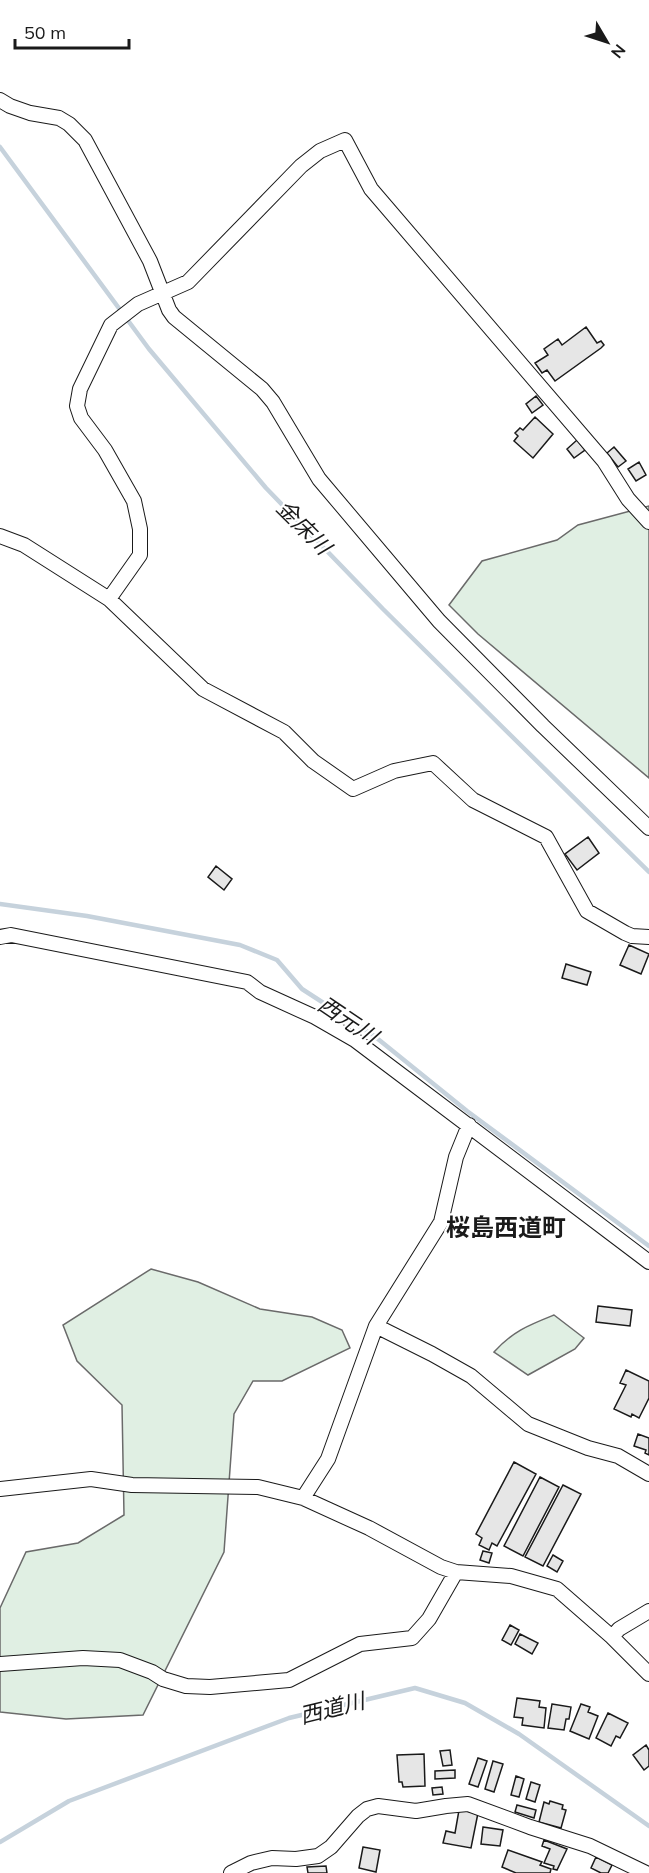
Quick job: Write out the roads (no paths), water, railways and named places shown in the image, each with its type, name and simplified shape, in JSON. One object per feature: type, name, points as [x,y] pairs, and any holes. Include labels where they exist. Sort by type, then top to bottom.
[{"type":"street","points":[[0,100],[30,113],[60,118],[85,140],[150,261],[169,310],[181,325],[262,389],[273,402],[319,479],[439,621],[649,828]]},
{"type":"street","points":[[109,599],[140,555],[140,529],[134,501],[105,450],[81,418],[77,406],[80,389],[111,325],[138,304],[188,282],[301,166],[320,151],[345,140],[371,189],[597,452],[628,499],[649,522]]},
{"type":"street","points":[[0,536],[24,545],[109,599],[203,688],[284,732],[313,761],[353,789],[394,771],[434,764],[473,800],[546,837],[587,911],[632,936],[648,935]]},
{"type":"street","points":[[0,937],[11,935],[247,982],[261,992],[315,1017],[355,1040],[649,1262]]},
{"type":"street","points":[[303,1498],[328,1459],[376,1326],[441,1222],[456,1157],[469,1125]]},
{"type":"street","points":[[376,1326],[471,1376],[528,1424],[588,1448],[618,1456],[649,1474]]},
{"type":"street","points":[[0,1489],[91,1479],[132,1485],[258,1487],[303,1498],[369,1528],[441,1567],[456,1572],[511,1576],[557,1589],[612,1637],[649,1674]]},
{"type":"street","points":[[0,1664],[83,1658],[120,1660],[186,1686],[221,1686],[289,1680],[360,1644],[412,1638],[429,1619],[456,1572]]},
{"type":"street","points":[[612,1637],[619,1629],[649,1611]]},
{"type":"street","points":[[236,1872],[251,1863],[272,1858],[296,1859],[318,1856],[331,1847],[367,1809],[378,1806],[416,1811],[468,1804],[590,1846],[646,1873]]},
{"type":"waterway","name":"金床川","points":[[0,147],[149,349],[266,488],[383,609],[649,872]]},
{"type":"waterway","name":"西元川","points":[[0,904],[87,916],[240,945],[277,960],[302,989],[373,1035],[467,1111],[649,1246]]},
{"type":"waterway","name":"西道川","points":[[0,1842],[69,1801],[289,1718],[415,1688],[465,1703],[519,1734],[649,1826]]},
{"type":"district","name":"桜島西道町","points":[[506,1227]]}]
